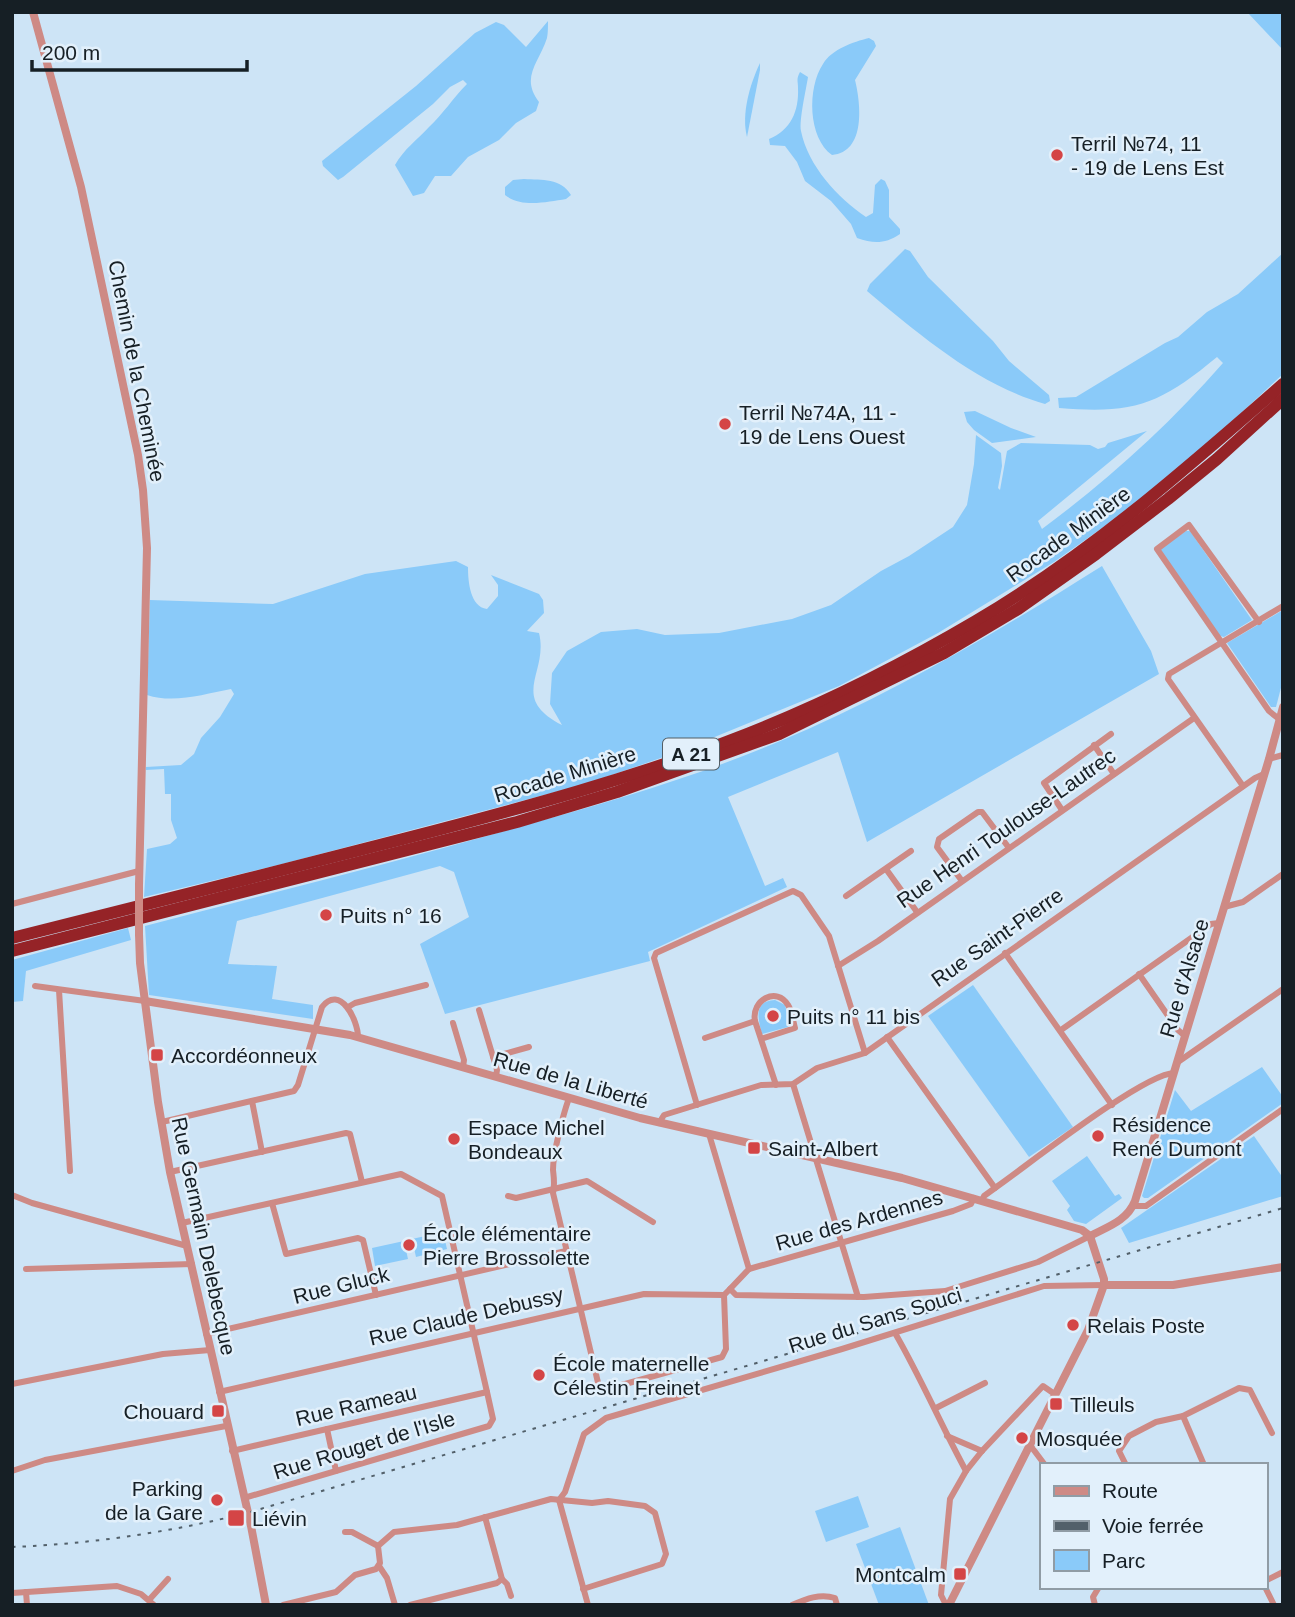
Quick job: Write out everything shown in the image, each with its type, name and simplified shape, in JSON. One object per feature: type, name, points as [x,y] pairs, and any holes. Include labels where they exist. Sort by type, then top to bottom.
[{"type":"highway","name":"Rocade Minière","points":[[12,938],[520,809],[658,766],[779,721],[904,660],[975,621],[1040,580],[1178,476],[1283,384]]},
{"type":"highway","name":"Rocade Minière","points":[[12,951],[517,822],[617,792],[779,734],[944,653],[1017,609],[1168,499],[1217,459],[1283,398]]},
{"type":"street","name":"Chemin de la Cheminée","points":[[33,12],[81,187],[144,490],[147,548],[139,871]]},
{"type":"street","points":[[1259,622],[1189,525],[1157,549],[1269,711],[1279,719]]},
{"type":"street","points":[[1243,786],[1168,679],[1169,674],[1283,606]]},
{"type":"street","name":"Rue d'Alsace","points":[[1133,1206],[1283,707]]},
{"type":"street","name":"Rue Henri Toulouse-Lautrec","points":[[838,966],[1194,718]]},
{"type":"street","points":[[1062,810],[1044,785],[1045,781],[1111,734]]},
{"type":"street","points":[[1094,745],[1114,774]]},
{"type":"street","points":[[1269,759],[1283,755]]},
{"type":"street","name":"Rue Saint-Pierre","points":[[659,1123],[664,1115],[761,1085],[793,1084],[817,1068],[865,1053],[1243,786],[1264,774]]},
{"type":"street","points":[[962,881],[937,847],[939,839],[982,812],[1009,848]]},
{"type":"street","points":[[846,897],[911,851]]},
{"type":"street","points":[[886,869],[917,912]]},
{"type":"street","name":"Rue Germain Delebecque","points":[[139,871],[139,942],[145,1001],[170,1172],[266,1605]]},
{"type":"street","points":[[12,904],[139,871]]},
{"type":"street","points":[[1224,907],[1243,902],[1283,874]]},
{"type":"street","points":[[697,1105],[654,958],[656,953],[793,891],[800,895],[829,936],[865,1053]]},
{"type":"street","points":[[1061,1030],[1211,924],[1219,923]]},
{"type":"street","points":[[1005,953],[1112,1105]]},
{"type":"street","points":[[1139,974],[1184,1040],[1197,1051]]},
{"type":"street","points":[[348,1007],[426,985]]},
{"type":"street","name":"Rue de la Liberté","points":[[35,986],[145,1001],[358,1037],[659,1123],[816,1158],[978,1199],[1077,1227],[1090,1236]]},
{"type":"street","points":[[59,989],[70,1171]]},
{"type":"street","points":[[1178,1062],[1283,989]]},
{"type":"street","points":[[761,1038],[795,1028],[788,1005],[776,996],[761,1000],[755,1010],[755,1021],[776,1085]]},
{"type":"street","points":[[162,1122],[291,1093],[297,1088],[322,1007],[326,1002],[332,1000],[348,1007],[358,1025],[358,1037]]},
{"type":"street","points":[[479,1010],[497,1070],[496,1076]]},
{"type":"street","points":[[705,1038],[755,1021]]},
{"type":"street","points":[[453,1023],[464,1060],[463,1067]]},
{"type":"street","points":[[887,1037],[995,1188]]},
{"type":"street","points":[[493,1057],[529,1047]]},
{"type":"street","name":"Rue des Ardennes","points":[[749,1269],[971,1204],[1112,1105],[1161,1074],[1174,1073]]},
{"type":"street","points":[[793,1084],[858,1297]]},
{"type":"street","points":[[569,1098],[553,1170],[556,1180],[553,1193],[600,1391],[722,1357],[726,1349],[727,1292],[749,1269],[709,1134]]},
{"type":"street","points":[[252,1101],[261,1152]]},
{"type":"street","points":[[947,1605],[1088,1330],[1104,1285],[1090,1236],[1124,1217],[1133,1206],[1146,1206],[1283,1109]]},
{"type":"street","points":[[170,1172],[346,1133],[350,1135],[362,1182]]},
{"type":"street","points":[[183,1223],[401,1174],[442,1196],[487,1392]]},
{"type":"street","points":[[508,1196],[516,1198],[590,1182],[653,1222]]},
{"type":"street","points":[[12,1195],[187,1246]]},
{"type":"street","points":[[272,1203],[286,1254],[358,1238],[363,1240],[376,1295]]},
{"type":"street","name":"Rue Claude Debussy","points":[[219,1392],[649,1293],[727,1292],[736,1295],[858,1297],[945,1291],[1038,1262],[1090,1236]]},
{"type":"street","name":"Rue Gluck","points":[[206,1334],[566,1251]]},
{"type":"street","points":[[26,1269],[192,1264]]},
{"type":"street","points":[[1104,1285],[1173,1285],[1283,1267]]},
{"type":"street","name":"Rue du Sans Souci","points":[[559,1500],[565,1492],[584,1434],[606,1418],[1044,1286],[1104,1285]]},
{"type":"street","points":[[895,1332],[966,1471]]},
{"type":"street","points":[[12,1384],[163,1354],[209,1350]]},
{"type":"street","points":[[936,1408],[985,1383]]},
{"type":"street","points":[[947,1605],[941,1595],[950,1499],[966,1471],[982,1451],[1043,1386],[1056,1395]]},
{"type":"street","points":[[1125,1463],[1119,1451],[1129,1436],[1156,1422],[1183,1416],[1239,1388],[1250,1390],[1272,1433]]},
{"type":"street","name":"Rue Rouget de l'Isle","points":[[244,1498],[489,1426],[493,1422],[487,1392]]},
{"type":"street","name":"Rue Rameau","points":[[232,1451],[487,1392]]},
{"type":"street","points":[[1183,1416],[1203,1463]]},
{"type":"street","points":[[12,1471],[46,1460],[226,1426]]},
{"type":"street","points":[[327,1429],[336,1471]]},
{"type":"street","points":[[947,1436],[982,1451]]},
{"type":"street","points":[[1030,1445],[1044,1463]]},
{"type":"street","points":[[378,1546],[394,1532],[457,1525],[551,1499],[592,1503],[608,1501],[645,1506],[655,1514],[666,1555],[662,1564],[583,1588]]},
{"type":"street","points":[[559,1500],[588,1605]]},
{"type":"street","points":[[485,1517],[502,1579],[511,1596]]},
{"type":"street","points":[[345,1532],[352,1532],[378,1546]]},
{"type":"street","points":[[378,1546],[379,1566],[387,1578],[395,1605]]},
{"type":"street","points":[[283,1605],[341,1590],[355,1575],[379,1566]]},
{"type":"street","points":[[1267,1580],[1283,1572]]},
{"type":"street","points":[[12,1593],[117,1586],[132,1589],[151,1602],[168,1579]]},
{"type":"street","points":[[410,1605],[497,1583],[502,1579]]},
{"type":"street","points":[[1266,1589],[1274,1605]]},
{"type":"street","points":[[26,1592],[27,1605]]},
{"type":"street","points":[[792,1605],[828,1595],[835,1598],[837,1605]]},
{"type":"street","points":[[317,1597],[320,1605]]},
{"type":"green space","points":[[1247,12],[1283,12],[1283,50]]},
{"type":"green space","points":[[548,21],[547,38],[531,77],[531,85],[539,102],[536,111],[516,123],[499,140],[468,157],[451,176],[435,176],[424,193],[413,196],[395,165],[467,84],[463,80],[450,87],[343,177],[338,180],[323,166],[322,161],[416,86],[475,33],[496,22],[504,25],[526,47]]},
{"type":"green space","points":[[869,38],[876,46],[855,80],[859,101],[856,136],[843,152],[832,155],[818,137],[814,125],[814,86],[823,64],[837,50]]},
{"type":"green space","points":[[760,63],[747,137],[745,119],[748,99]]},
{"type":"green space","points":[[800,72],[808,77],[801,131],[810,157],[835,191],[866,217],[873,213],[875,185],[881,179],[885,181],[889,190],[889,217],[900,229],[900,234],[895,237],[879,242],[857,238],[851,224],[831,201],[805,181],[797,162],[785,146],[770,145],[769,139],[788,125],[795,112]]},
{"type":"green space","points":[[513,180],[544,180],[562,185],[571,195],[566,199],[534,203],[519,202],[505,195],[505,187]]},
{"type":"green space","points":[[905,249],[910,251],[928,277],[993,341],[1009,361],[1049,395],[1050,401],[1045,404],[996,385],[929,341],[867,291],[870,284]]},
{"type":"green space","points":[[1283,253],[1283,374],[1196,455],[1119,516],[1054,562],[938,633],[839,686],[678,752],[586,784],[282,864],[144,897],[147,849],[170,844],[177,838],[171,820],[171,794],[165,794],[164,769],[146,770],[146,767],[181,765],[194,754],[201,738],[220,717],[234,694],[231,689],[168,699],[147,695],[150,600],[273,604],[365,574],[456,561],[468,567],[471,592],[481,607],[487,609],[498,596],[498,585],[491,575],[539,594],[543,600],[544,613],[527,631],[539,633],[541,647],[534,694],[537,704],[546,715],[562,725],[550,704],[552,673],[567,651],[601,632],[637,629],[665,635],[719,633],[792,619],[831,605],[953,527],[967,505],[976,435],[1001,453],[1000,490],[1007,451],[1021,443],[1090,445],[1098,449],[1108,443],[1147,431],[1038,521],[1042,529],[1137,451],[1223,363],[1217,357],[1161,396],[1127,407],[1085,410],[1059,408],[1058,398],[1076,397],[1178,337],[1207,312],[1238,294]]},
{"type":"green space","points":[[975,411],[1036,437],[992,443],[967,422],[964,412]]},
{"type":"green space","points":[[1190,531],[1252,620],[1224,637],[1220,636],[1161,552],[1161,548]]},
{"type":"green space","points":[[1102,566],[1151,651],[1159,674],[867,842],[838,752],[728,797],[765,886],[783,878],[787,887],[648,952],[650,961],[445,1014],[420,944],[469,917],[454,872],[440,866],[237,921],[228,964],[277,966],[272,999],[313,1005],[313,1019],[149,995],[145,926],[555,817],[652,788],[747,755],[820,724],[903,683],[984,638]]},
{"type":"green space","points":[[1283,610],[1283,680],[1276,707],[1271,707],[1227,643]]},
{"type":"green space","points":[[128,928],[131,940],[26,971],[23,1001],[12,1002],[12,960]]},
{"type":"green space","points":[[973,985],[1073,1127],[1029,1157],[928,1016]]},
{"type":"green space","points":[[775,1000],[785,1005],[790,1024],[788,1027],[762,1034],[760,1007]]},
{"type":"green space","points":[[1262,1067],[1283,1097],[1283,1103],[1148,1198],[1144,1198],[1142,1196],[1175,1090],[1191,1111]]},
{"type":"green space","points":[[1254,1136],[1283,1178],[1283,1196],[1129,1243],[1121,1228]]},
{"type":"green space","points":[[1087,1156],[1115,1196],[1119,1194],[1122,1198],[1086,1224],[1074,1221],[1067,1210],[1070,1206],[1052,1181]]},
{"type":"green space","points":[[443,1232],[447,1249],[416,1257],[412,1239]]},
{"type":"green space","points":[[404,1241],[408,1259],[375,1266],[372,1248]]},
{"type":"green space","points":[[858,1496],[869,1527],[826,1542],[815,1511]]},
{"type":"green space","points":[[900,1527],[929,1605],[879,1605],[856,1544]]},
{"type":"railway","points":[[12,1547],[131,1536],[247,1513],[1283,1208]]},
{"type":"place","name":"Terril №74, 11 - 19 de Lens Est","points":[[1057,155]]},
{"type":"place","name":"Terril №74A, 11 - 19 de Lens Ouest","points":[[725,424]]},
{"type":"place","name":"Puits n° 16","points":[[326,915]]},
{"type":"place","name":"Puits n° 11 bis","points":[[773,1016]]},
{"type":"place","name":"Accordéonneux","points":[[157,1055]]},
{"type":"place","name":"Résidence René Dumont","points":[[1098,1136]]},
{"type":"place","name":"Espace Michel Bondeaux","points":[[454,1139]]},
{"type":"place","name":"Saint-Albert","points":[[754,1148]]},
{"type":"place","name":"École élémentaire Pierre Brossolette","points":[[409,1245]]},
{"type":"place","name":"Relais Poste","points":[[1073,1325]]},
{"type":"place","name":"École maternelle Célestin Freinet","points":[[539,1375]]},
{"type":"place","name":"Tilleuls","points":[[1056,1404]]},
{"type":"place","name":"Chouard","points":[[218,1411]]},
{"type":"place","name":"Mosquée","points":[[1022,1438]]},
{"type":"place","name":"Parking de la Gare","points":[[217,1500]]},
{"type":"place","name":"Liévin","points":[[236,1518]]},
{"type":"place","name":"Montcalm","points":[[960,1574]]}]
